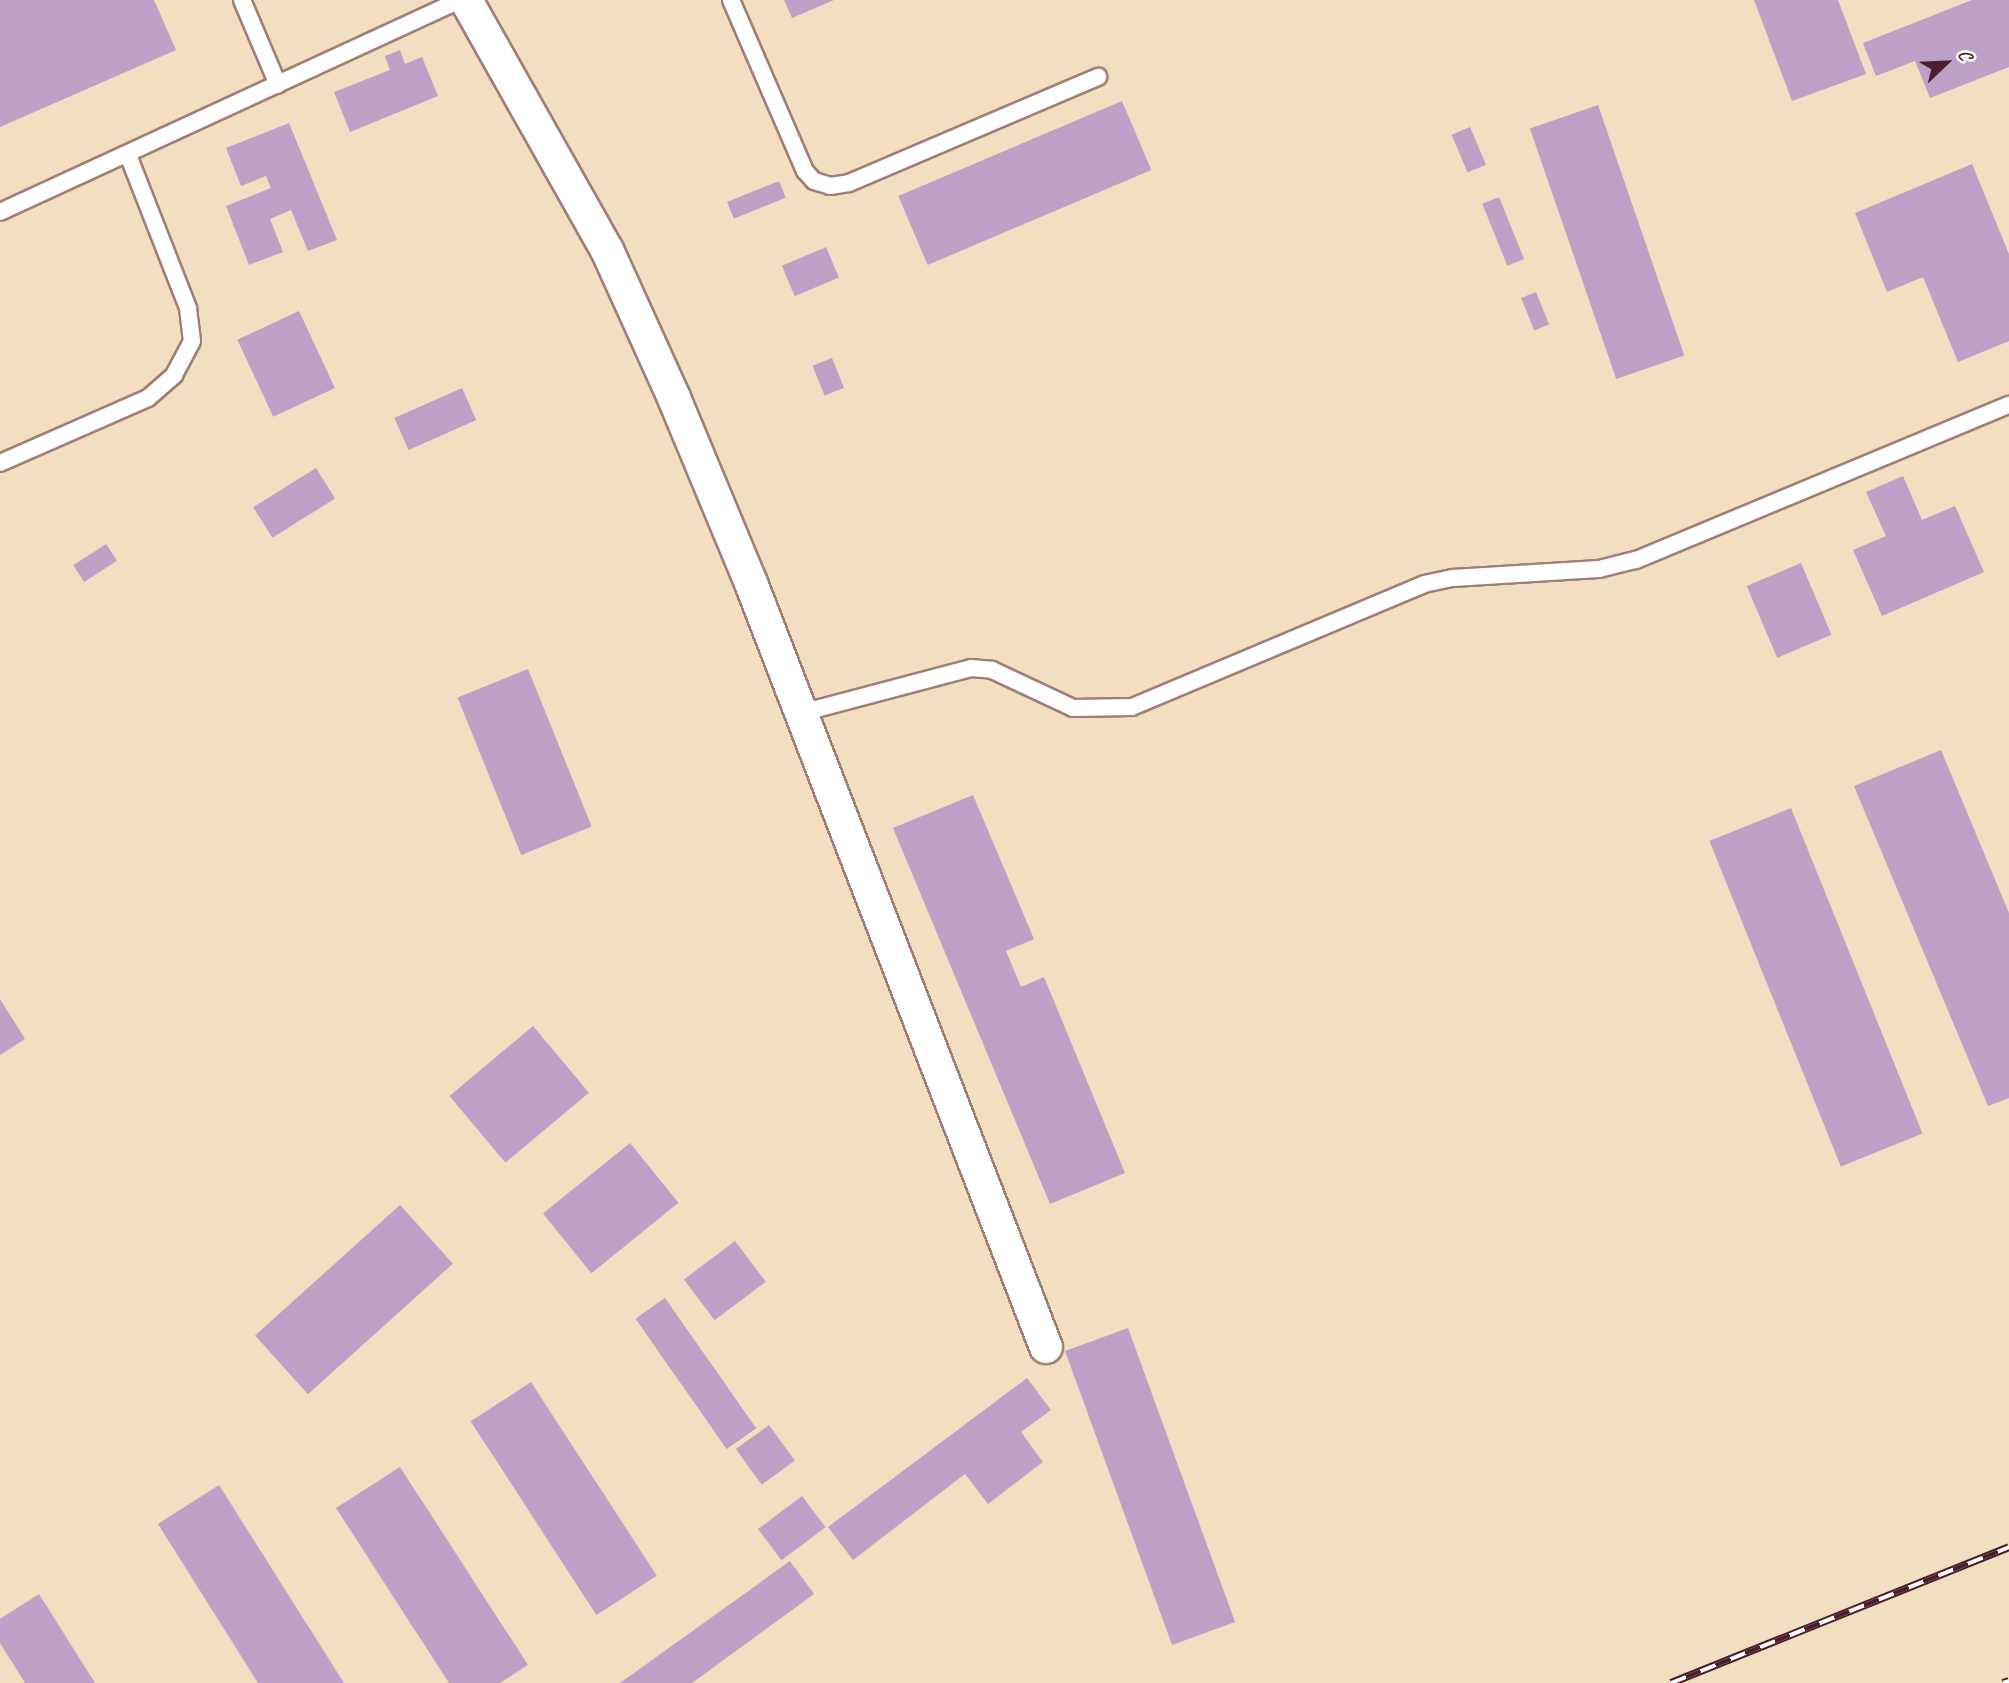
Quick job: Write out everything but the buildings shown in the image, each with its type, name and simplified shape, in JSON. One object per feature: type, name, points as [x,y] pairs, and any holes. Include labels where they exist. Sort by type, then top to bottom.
[{"type":"street","points":[[466,0],[607,250],[690,435],[801,713],[1046,1347]]},
{"type":"lane","points":[[242,0],[278,85]]},
{"type":"lane","points":[[0,212],[460,0]]},
{"type":"lane","points":[[731,0],[805,171],[814,181],[830,186],[849,183],[1098,77]]},
{"type":"lane","points":[[0,463],[148,398],[174,375],[192,341],[188,308],[128,155]]},
{"type":"lane","points":[[801,713],[971,668],[992,670],[1073,708],[1132,707],[1424,584],[1453,578],[1599,569],[1636,560],[2009,405]]},
{"type":"railway","points":[[1671,1683],[2009,1547]]},
{"type":"railway","points":[[2003,1683],[2009,1681]]}]
